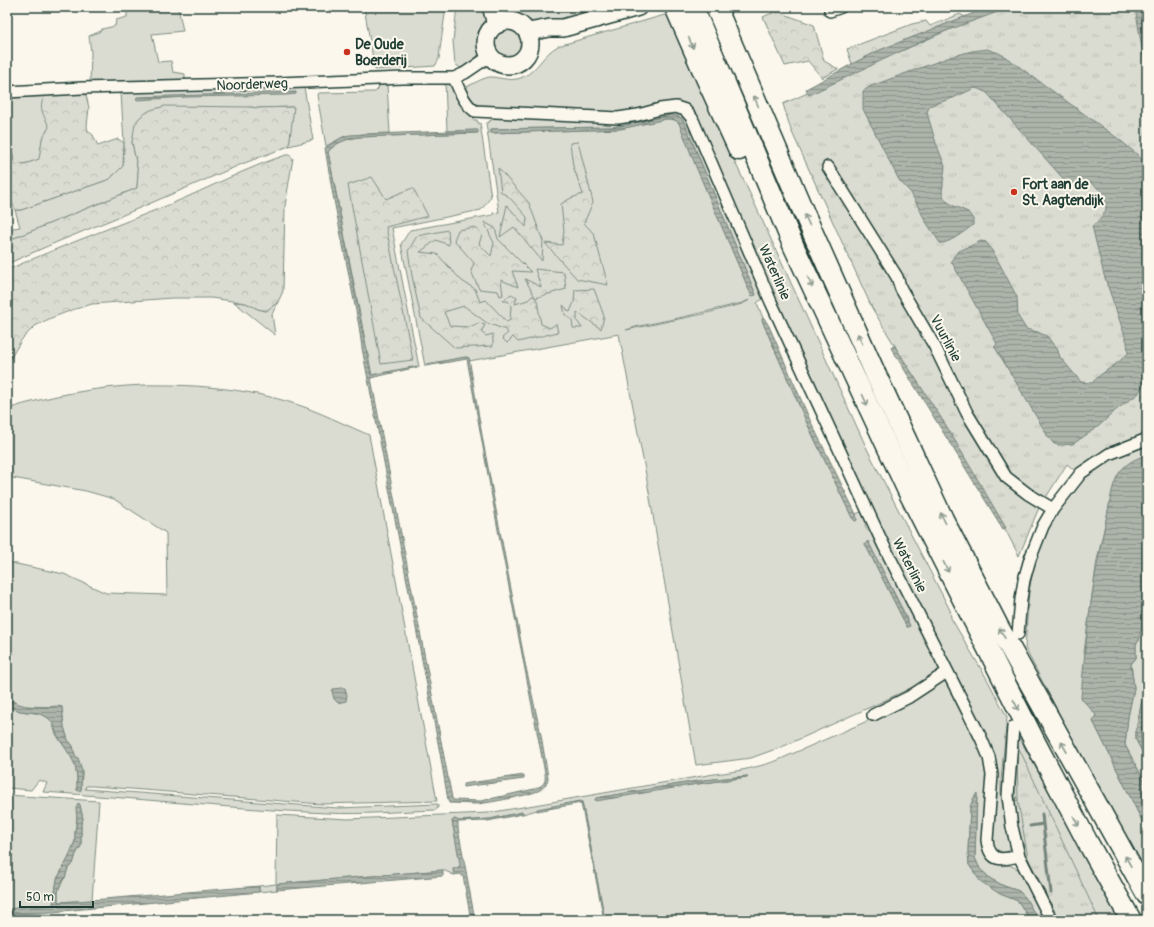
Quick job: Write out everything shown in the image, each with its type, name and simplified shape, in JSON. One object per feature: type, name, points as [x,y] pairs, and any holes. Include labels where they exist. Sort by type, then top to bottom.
[{"type":"highway","points":[[675,7],[766,207],[794,247]]},
{"type":"highway","points":[[693,7],[794,247],[907,490],[1035,742],[1130,920]]},
{"type":"highway","points":[[716,7],[804,213],[876,375],[943,519],[998,626],[1147,895]]},
{"type":"main road","points":[[530,38],[553,35],[563,28],[638,7]]},
{"type":"main road","points":[[500,14],[523,25],[530,38],[529,51],[525,58],[519,63],[503,65],[496,62],[487,50],[487,34],[500,14]]},
{"type":"street","name":"Noorderweg","points":[[7,92],[82,88],[403,78],[454,78],[490,56]]},
{"type":"street","name":"Waterlinie","points":[[454,78],[467,104],[475,111],[618,118],[676,107],[685,110],[692,118],[771,302],[883,544],[981,738],[989,757],[992,775],[987,840],[991,855],[997,859],[1019,856]]},
{"type":"street","name":"Vuurlinie","points":[[828,167],[897,277],[901,289],[935,348],[967,413],[1006,477],[1028,494],[1052,509]]},
{"type":"street","points":[[1018,634],[1024,580],[1030,559],[1043,526],[1052,509],[1081,473],[1109,454],[1147,439]]},
{"type":"street","points":[[874,715],[909,696],[947,672]]},
{"type":"street","points":[[1013,727],[1008,796],[1012,827],[1019,856],[1051,920]]},
{"type":"green space","points":[[145,7],[178,7],[183,31],[152,34],[158,62],[171,61],[173,72],[185,74],[185,80],[90,85],[91,52],[89,36],[101,31],[102,29],[115,26],[116,20],[127,17],[127,12]]},
{"type":"green space","points":[[364,7],[446,7],[439,59],[435,66],[375,70]]},
{"type":"green space","points":[[457,7],[489,7],[488,22],[482,34],[479,54],[472,62],[462,68],[455,64],[453,41]]},
{"type":"green space","points":[[513,7],[610,7],[576,18],[536,25],[521,18]]},
{"type":"green space","points":[[1005,7],[1147,7],[1147,434],[1077,473],[1067,464],[1038,510],[1019,556],[1003,525],[872,308],[791,130],[783,104],[953,28]]},
{"type":"green space","points":[[776,11],[814,25],[824,61],[838,69],[822,78],[808,61],[785,66],[763,17]]},
{"type":"green space","points":[[668,14],[680,45],[683,46],[708,105],[868,451],[950,610],[951,618],[987,679],[1007,717],[1001,780],[1001,796],[1012,843],[1010,850],[1004,853],[994,848],[992,841],[993,824],[981,730],[950,665],[924,618],[807,376],[694,112],[686,104],[673,103],[628,112],[600,114],[481,106],[469,97],[465,89],[466,87],[489,77],[511,79],[523,77],[533,70],[558,46]]},
{"type":"green space","points":[[960,14],[965,17],[880,50],[852,64],[847,49],[912,24],[926,21],[930,26]]},
{"type":"green space","points":[[508,30],[517,34],[521,43],[517,52],[508,56],[499,52],[495,43],[499,34]]},
{"type":"green space","points":[[445,81],[450,82],[469,111],[471,117],[473,116],[474,120],[477,120],[478,123],[480,123],[491,197],[481,210],[392,228],[419,367],[372,375],[328,152],[342,142],[359,137],[476,133],[477,130],[447,131]]},
{"type":"green space","points":[[379,85],[387,85],[390,133],[362,134],[343,137],[326,146],[317,95],[318,93],[375,92]]},
{"type":"green space","points":[[304,87],[313,140],[289,146],[293,107],[250,107],[134,136],[132,142],[138,172],[137,188],[7,241],[7,229],[20,227],[15,210],[21,210],[110,179],[123,166],[124,143],[121,93]]},
{"type":"green space","points":[[81,92],[86,95],[89,108],[87,126],[88,131],[93,135],[98,146],[118,139],[124,143],[123,166],[110,179],[21,210],[15,210],[12,202],[7,157],[7,119],[14,162],[16,165],[39,159],[42,139],[49,127],[42,111],[43,99],[46,95]]},
{"type":"green space","points":[[46,95],[47,121],[50,127],[42,139],[40,159],[16,165],[14,162],[7,119],[7,97]]},
{"type":"green space","points":[[165,106],[258,108],[294,107],[289,146],[242,164],[7,264],[7,241],[137,188],[138,172],[132,142],[135,124],[139,118],[147,112]]},
{"type":"green space","points":[[674,110],[690,118],[764,298],[757,303],[763,318],[762,320],[806,421],[855,521],[856,514],[863,511],[866,523],[865,526],[867,530],[875,536],[940,666],[938,675],[784,746],[751,758],[696,765],[646,475],[619,334],[469,361],[469,358],[467,357],[425,366],[401,244],[410,230],[493,215],[493,213],[499,212],[486,123],[489,123],[495,115],[581,119]],"holes":[[[671,115],[682,118],[685,124],[756,295],[749,290],[679,123],[676,121],[666,119],[620,129],[491,133],[490,131],[491,129],[612,127]],[[749,300],[742,304],[703,314],[626,330],[742,303]],[[868,542],[910,626],[907,627],[865,544]]]},
{"type":"green space","points":[[578,142],[593,202],[584,223],[594,234],[608,285],[577,279],[545,243],[562,245],[564,231],[561,204],[571,198],[583,194],[573,166],[570,143]]},
{"type":"green space","points":[[286,155],[293,158],[285,206],[283,291],[278,302],[266,311],[246,303],[211,298],[172,298],[92,304],[51,318],[35,326],[22,339],[7,364],[7,270],[68,244],[171,204],[242,172]]},
{"type":"green space","points":[[498,168],[529,203],[543,241],[542,261],[514,227],[500,237],[507,205],[526,227],[527,217],[509,197],[501,192]]},
{"type":"green space","points":[[372,177],[386,199],[413,188],[428,216],[386,227],[413,360],[381,364],[348,185]]},
{"type":"green space","points":[[484,222],[495,228],[498,239],[531,272],[512,271],[518,287],[501,280],[503,295],[500,296],[498,291],[479,289],[471,271],[474,263],[454,240],[458,230],[475,227],[482,235],[479,244],[491,256],[494,243]]},
{"type":"green space","points":[[448,230],[449,245],[436,240],[420,252],[437,254],[462,281],[475,289],[480,302],[486,300],[507,322],[510,320],[511,306],[508,301],[503,301],[511,294],[517,297],[515,304],[528,300],[532,296],[535,297],[525,279],[541,287],[535,269],[564,272],[566,289],[535,298],[537,300],[541,324],[550,328],[556,324],[558,332],[518,342],[513,337],[507,343],[502,338],[508,333],[506,330],[487,323],[464,306],[444,312],[450,326],[469,327],[479,323],[485,325],[481,332],[486,336],[493,334],[493,346],[455,348],[421,318],[408,251],[417,236]]},
{"type":"green space","points":[[594,289],[604,316],[601,329],[577,312],[577,321],[582,328],[573,328],[572,320],[565,315],[563,305],[570,312],[574,302],[575,290]]},
{"type":"green space","points":[[234,302],[246,303],[266,311],[278,302],[272,314],[275,335]]},
{"type":"green space","points":[[144,385],[206,387],[267,396],[307,408],[369,435],[437,801],[321,804],[93,786],[86,786],[85,789],[338,808],[438,804],[436,810],[341,813],[256,809],[43,792],[47,783],[39,780],[31,790],[7,788],[7,706],[21,711],[36,713],[45,716],[50,720],[58,737],[74,761],[77,790],[81,790],[82,771],[73,746],[68,740],[64,727],[62,707],[24,706],[19,705],[7,698],[7,562],[64,574],[106,593],[167,595],[166,533],[114,499],[86,491],[7,477],[7,409],[75,392]]},
{"type":"green space","points":[[1147,442],[1147,455],[1120,472],[1114,485],[1097,560],[1084,652],[1096,715],[1093,721],[1147,831],[1147,874],[1067,729],[1025,648],[1029,591],[1034,566],[1032,564],[1046,527],[1076,485],[1089,472],[1119,454]]},
{"type":"green space","points":[[1147,593],[1147,685],[1145,685],[1136,730],[1136,740],[1147,761],[1147,786],[1125,745],[1128,717],[1134,688],[1131,664],[1136,658],[1136,643],[1139,641]]},
{"type":"green space","points":[[946,679],[985,756],[992,861],[1013,867],[1024,874],[1049,920],[1038,920],[1025,897],[1019,891],[1004,886],[991,879],[980,869],[975,858],[977,794],[970,807],[968,851],[969,865],[1000,894],[1018,901],[1030,920],[605,920],[582,802],[580,801],[523,814],[522,812],[490,819],[459,821],[454,819],[452,821],[461,864],[459,867],[453,869],[454,875],[443,870],[277,884],[277,890],[259,892],[259,886],[276,884],[277,815],[348,819],[488,813],[753,768],[776,761],[881,715]],"holes":[[[748,776],[691,785],[595,800],[596,798],[704,780]]]},
{"type":"green space","points":[[1147,692],[1147,749],[1142,740],[1141,734]]},
{"type":"green space","points":[[1017,734],[1121,920],[1057,920],[1032,874],[1025,856],[1014,817],[1013,795],[1017,801],[1018,800],[1015,795]]},
{"type":"green space","points":[[1017,744],[1099,920],[1059,920],[1028,858],[1018,801]]},
{"type":"green space","points":[[7,795],[99,801],[92,900],[58,902],[59,888],[65,878],[68,868],[73,864],[76,854],[81,846],[81,824],[83,819],[79,803],[75,841],[68,859],[57,879],[53,905],[7,909]]},
{"type":"shaded area","points":[[989,7],[1011,7],[935,35],[809,95],[806,89],[880,50]]},
{"type":"shaded area","points":[[1135,7],[1147,7],[1147,78]]},
{"type":"shaded area","points":[[987,49],[999,53],[1010,60],[1120,140],[1139,156],[1147,168],[1147,378],[1138,394],[1116,410],[1099,426],[1073,444],[1054,444],[1049,438],[994,347],[997,344],[951,261],[957,252],[981,241],[986,242],[995,255],[1017,297],[1018,316],[1026,329],[1038,332],[1048,337],[1057,348],[1060,357],[1081,382],[1092,383],[1128,353],[1127,342],[1104,275],[1092,226],[1098,221],[1106,210],[1104,196],[1089,182],[1076,185],[1067,183],[987,93],[975,88],[953,98],[929,106],[927,113],[945,166],[942,192],[945,200],[968,212],[973,219],[973,225],[952,239],[944,243],[940,243],[926,222],[911,193],[899,180],[863,109],[863,91],[871,86],[950,57],[972,51]]},
{"type":"shaded area","points":[[296,92],[296,94],[287,95],[136,99],[137,97]]},
{"type":"shaded area","points":[[671,115],[680,117],[685,124],[756,295],[752,296],[749,290],[696,167],[679,123],[676,121],[666,119],[620,129],[491,133],[490,131],[491,129],[612,127]]},
{"type":"shaded area","points":[[478,130],[478,133],[359,137],[338,143],[328,152],[371,375],[417,366],[371,378],[452,799],[481,801],[534,789],[544,783],[545,773],[467,359],[426,366],[426,364],[465,357],[469,358],[483,441],[548,777],[545,785],[540,790],[535,792],[477,804],[449,803],[448,800],[325,148],[349,135]]},
{"type":"shaded area","points":[[764,318],[769,326],[810,420],[856,514],[857,520],[855,521],[852,518],[806,421],[764,325],[762,319]]},
{"type":"shaded area","points":[[894,345],[947,427],[1006,528],[1003,529],[891,348]]},
{"type":"shaded area","points":[[1147,455],[1147,593],[1139,641],[1136,643],[1136,658],[1131,664],[1134,688],[1128,717],[1125,745],[1147,786],[1147,831],[1093,721],[1096,715],[1081,698],[1093,586],[1112,489],[1116,478],[1125,466],[1135,459]]},
{"type":"shaded area","points":[[868,541],[910,626],[907,627],[865,544]]},
{"type":"shaded area","points":[[1145,685],[1147,685],[1147,692],[1141,734],[1142,740],[1147,749],[1147,761],[1136,740],[1136,730]]},
{"type":"shaded area","points":[[345,688],[347,695],[346,701],[338,703],[334,699],[332,691],[333,689]]},
{"type":"shaded area","points":[[7,698],[21,705],[31,707],[62,707],[64,727],[68,740],[73,746],[82,771],[81,790],[77,790],[75,765],[56,733],[54,724],[47,717],[37,713],[20,711],[7,706]]},
{"type":"shaded area","points":[[524,775],[524,779],[463,787],[463,784]]},
{"type":"shaded area","points":[[748,776],[596,801],[595,799],[704,780]]},
{"type":"shaded area","points":[[977,793],[975,858],[980,869],[991,879],[1004,886],[1019,891],[1025,897],[1038,920],[1030,920],[1018,901],[1000,894],[980,881],[969,865],[968,851],[970,807]]},
{"type":"shaded area","points":[[580,801],[582,802],[605,920],[581,803],[537,811],[537,809]]},
{"type":"shaded area","points":[[78,803],[80,805],[83,819],[81,824],[81,846],[76,854],[73,864],[68,868],[65,878],[59,888],[58,902],[259,886],[259,892],[42,913],[7,914],[7,909],[53,905],[57,879],[68,859],[75,841],[77,821],[76,808]]},
{"type":"shaded area","points":[[523,812],[523,814],[488,821],[458,822],[475,920],[471,920],[463,876],[460,874],[454,875],[453,869],[459,867],[460,864],[452,821],[455,819],[459,821],[490,819]]},
{"type":"shaded area","points":[[443,870],[443,876],[277,890],[277,884]]},
{"type":"waterway","points":[[1042,814],[1043,824]]},
{"type":"waterway","points":[[1030,826],[1043,824],[1051,893]]},
{"type":"place","name":"De Oude Boerderij","points":[[347,52]]},
{"type":"place","name":"Fort aan de St. Aagtendijk","points":[[1014,192]]}]
